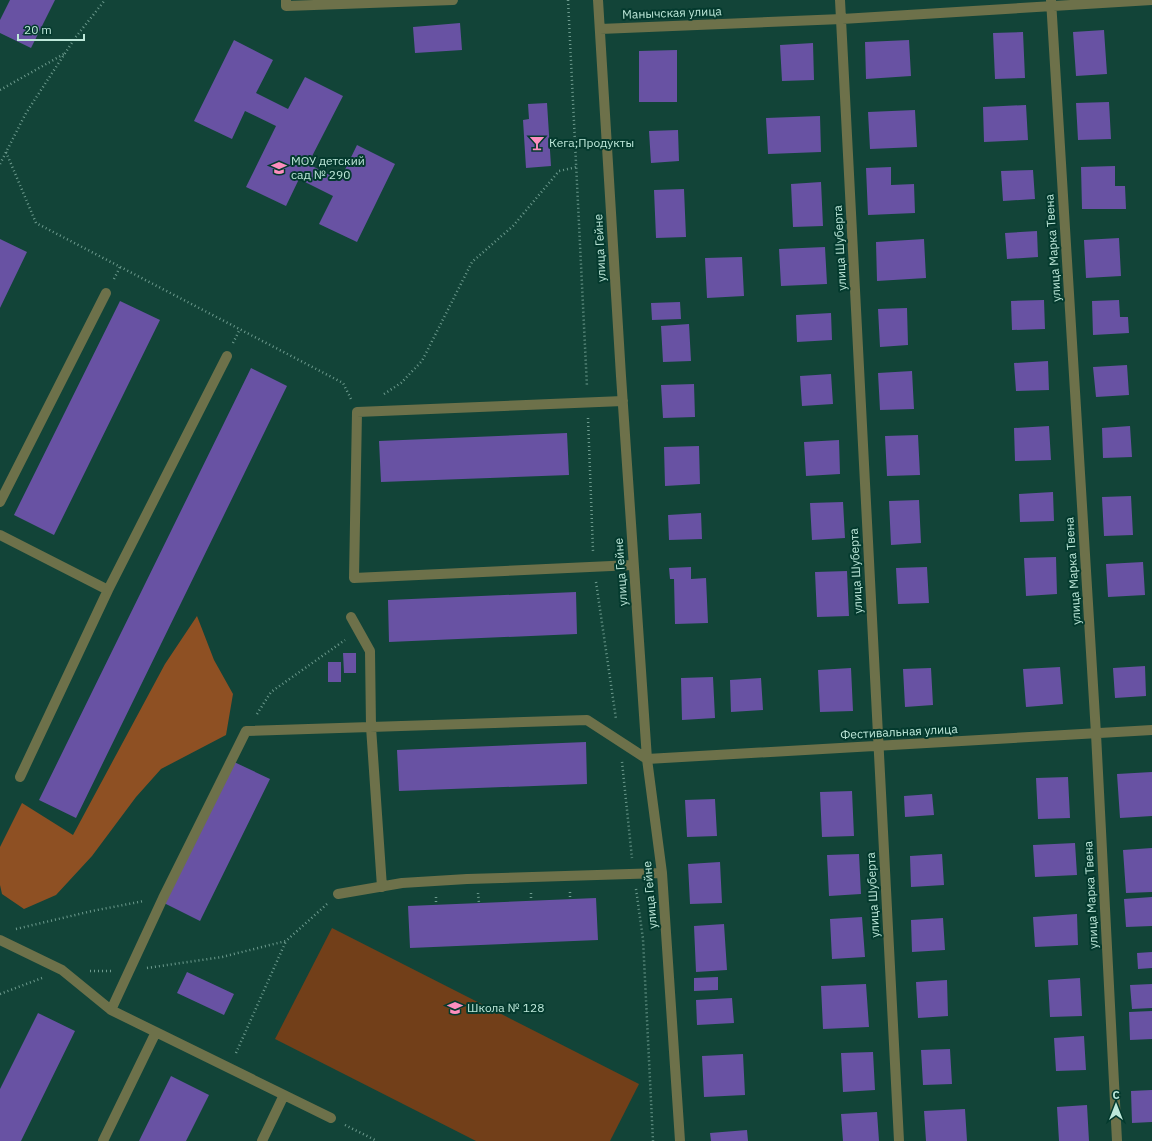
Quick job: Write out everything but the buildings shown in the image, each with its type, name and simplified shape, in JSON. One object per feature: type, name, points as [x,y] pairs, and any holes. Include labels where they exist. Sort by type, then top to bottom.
[{"type":"street","points":[[286,0],[286,6],[454,0]]},
{"type":"street","name":"улица Гейне","points":[[598,0],[622,401],[647,759],[662,873],[680,1141]]},
{"type":"street","name":"улица Шуберта","points":[[840,0],[899,1141]]},
{"type":"street","name":"Манычская улица","points":[[600,29],[842,19],[1051,3],[1152,0]]},
{"type":"street","name":"улица Марка Твена","points":[[1051,3],[1096,734],[1118,1141]]},
{"type":"street","points":[[0,502],[106,293]]},
{"type":"street","points":[[20,777],[108,590],[227,356]]},
{"type":"street","points":[[622,401],[357,412],[354,578],[634,566]]},
{"type":"street","points":[[0,535],[108,590]]},
{"type":"street","points":[[351,617],[370,651],[371,727],[382,887]]},
{"type":"street","points":[[111,1010],[163,898],[246,731],[587,720],[647,759]]},
{"type":"street","name":"Фестивальная улица","points":[[647,759],[1152,730]]},
{"type":"street","points":[[338,894],[402,883],[662,873]]},
{"type":"street","points":[[0,940],[62,970],[111,1010],[331,1118]]},
{"type":"street","points":[[103,1141],[156,1032]]},
{"type":"street","points":[[262,1141],[284,1095]]},
{"type":"path","points":[[0,164],[26,113],[75,38],[105,0]]},
{"type":"path","name":"улица Гейне","points":[[568,0],[588,403],[594,568],[620,741],[634,873],[643,939],[653,1141]]},
{"type":"path","points":[[0,90],[64,54]]},
{"type":"path","points":[[6,152],[36,223],[344,383],[357,412]]},
{"type":"path","points":[[382,395],[401,383],[422,361],[472,262],[513,226],[559,171],[577,167]]},
{"type":"path","points":[[246,731],[271,692],[345,640],[351,617]]},
{"type":"path","points":[[229,1068],[286,941],[338,894]]},
{"type":"path","points":[[15,930],[92,911],[163,898]]},
{"type":"path","points":[[129,971],[222,957],[286,941]]},
{"type":"path","points":[[331,1118],[376,1141]]},
{"type":"shaded area","points":[[197,616],[214,660],[233,694],[226,735],[161,769],[136,797],[92,856],[56,895],[24,909],[2,894],[0,885],[0,847],[22,803],[73,835],[165,664]]},
{"type":"shaded area","name":"Школа № 128","points":[[332,928],[639,1084],[610,1141],[476,1141],[275,1039]]},
{"type":"place","name":"Кега;Продукты","points":[[537,143]]},
{"type":"place","name":"МОУ детский сад № 290","points":[[279,168]]},
{"type":"place","name":"Школа № 128","points":[[455,1008]]}]
